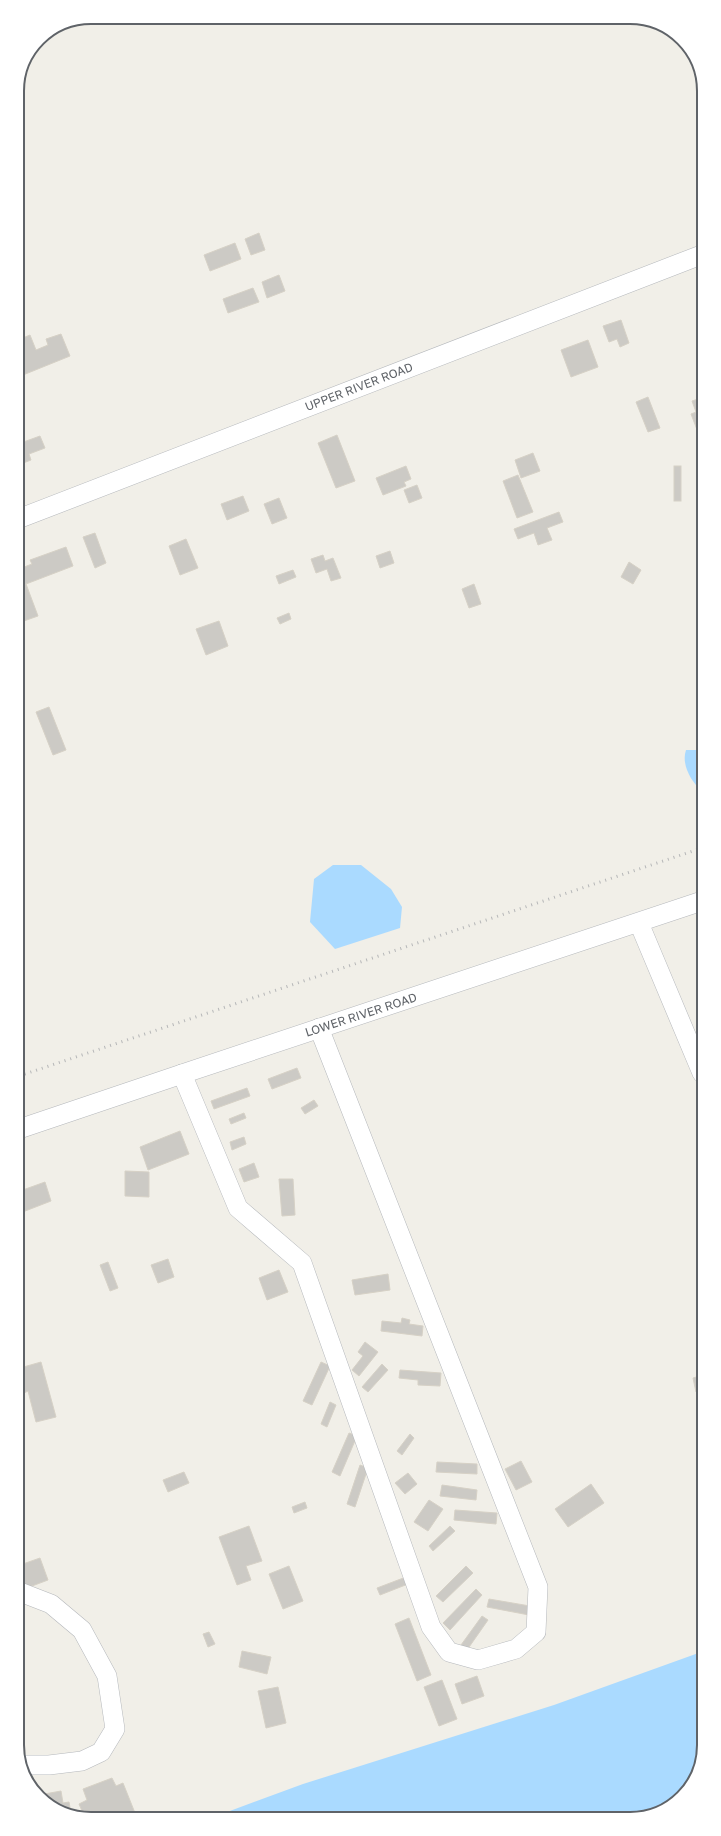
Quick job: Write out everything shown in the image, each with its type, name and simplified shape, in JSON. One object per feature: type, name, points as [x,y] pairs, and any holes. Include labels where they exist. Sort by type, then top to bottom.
[{"type":"street","name":"UPPER RIVER ROAD","points":[[24,517],[697,257]]},
{"type":"street","name":"LOWER RIVER ROAD","points":[[24,1128],[697,903]]},
{"type":"street","points":[[639,923],[697,1061]]},
{"type":"street","points":[[182,1074],[238,1208],[302,1263],[431,1627],[449,1652],[478,1660],[516,1649],[536,1632],[538,1587],[320,1028]]},
{"type":"street","points":[[24,1594],[51,1604],[82,1630],[107,1676],[115,1729],[101,1752],[82,1761],[49,1765],[28,1765]]},
{"type":"water","points":[[686,750],[696,750],[697,752],[697,786],[686,767]]},
{"type":"water","points":[[333,865],[361,865],[391,889],[402,907],[400,928],[335,949],[310,922],[314,879]]},
{"type":"water","points":[[697,1654],[697,1745],[696,1758],[688,1778],[683,1786],[667,1801],[651,1808],[630,1812],[227,1812],[303,1784],[554,1705]]},
{"type":"building","points":[[259,233],[265,250],[251,255],[245,239]]},
{"type":"building","points":[[235,243],[241,259],[210,271],[204,255]]},
{"type":"building","points":[[279,275],[285,291],[267,298],[262,282]]},
{"type":"building","points":[[253,288],[259,302],[228,313],[223,299]]},
{"type":"building","points":[[621,320],[629,343],[620,347],[617,339],[609,342],[603,326]]},
{"type":"building","points":[[61,334],[70,356],[24,375],[24,338],[30,335],[36,350],[48,345],[46,339]]},
{"type":"building","points":[[588,340],[598,367],[571,377],[561,350]]},
{"type":"building","points":[[648,397],[660,428],[648,432],[636,402]]},
{"type":"building","points":[[697,399],[697,430],[691,414],[696,412],[692,401]]},
{"type":"building","points":[[337,435],[355,481],[336,488],[318,443]]},
{"type":"building","points":[[40,436],[45,448],[29,454],[31,460],[24,463],[24,442]]},
{"type":"building","points":[[533,453],[540,471],[521,478],[515,460]]},
{"type":"building","points":[[406,466],[411,479],[404,482],[406,486],[383,495],[376,478]]},
{"type":"building","points":[[674,466],[681,466],[681,501],[674,501]]},
{"type":"building","points":[[518,475],[533,512],[517,518],[503,481]]},
{"type":"building","points":[[417,485],[422,498],[409,503],[404,490]]},
{"type":"building","points":[[243,496],[249,511],[227,520],[221,504]]},
{"type":"building","points":[[279,498],[287,518],[272,524],[264,504]]},
{"type":"building","points":[[559,512],[563,522],[547,528],[552,540],[538,545],[534,533],[518,539],[514,529]]},
{"type":"building","points":[[95,533],[106,563],[95,568],[83,537]]},
{"type":"building","points":[[186,539],[198,568],[180,575],[169,546]]},
{"type":"building","points":[[66,547],[73,566],[26,584],[38,616],[24,621],[24,567],[32,564],[30,560]]},
{"type":"building","points":[[390,551],[394,563],[380,568],[376,556]]},
{"type":"building","points":[[323,555],[325,561],[333,558],[341,578],[331,581],[327,569],[316,573],[311,559]]},
{"type":"building","points":[[629,562],[641,570],[633,584],[621,577]]},
{"type":"building","points":[[293,570],[296,577],[279,584],[276,576]]},
{"type":"building","points":[[474,584],[481,604],[469,608],[462,589]]},
{"type":"building","points":[[289,613],[291,619],[280,624],[277,618]]},
{"type":"building","points":[[219,621],[228,646],[206,655],[196,629]]},
{"type":"building","points":[[49,707],[66,750],[53,755],[36,712]]},
{"type":"building","points":[[297,1068],[301,1078],[272,1089],[268,1079]]},
{"type":"building","points":[[247,1088],[250,1096],[214,1109],[211,1101]]},
{"type":"building","points":[[314,1100],[318,1106],[305,1114],[301,1108]]},
{"type":"building","points":[[244,1113],[246,1118],[231,1124],[229,1119]]},
{"type":"building","points":[[180,1131],[189,1154],[148,1170],[140,1147]]},
{"type":"building","points":[[244,1137],[246,1144],[232,1150],[230,1142]]},
{"type":"building","points":[[254,1163],[259,1177],[244,1182],[239,1169]]},
{"type":"building","points":[[125,1171],[149,1172],[149,1197],[125,1196]]},
{"type":"building","points":[[279,1179],[293,1179],[295,1215],[282,1216]]},
{"type":"building","points":[[45,1182],[51,1201],[24,1211],[24,1190]]},
{"type":"building","points":[[168,1259],[174,1277],[158,1283],[151,1265]]},
{"type":"building","points":[[108,1262],[118,1288],[110,1291],[100,1265]]},
{"type":"building","points":[[279,1270],[288,1292],[267,1300],[259,1278]]},
{"type":"building","points":[[388,1274],[390,1290],[355,1295],[352,1280]]},
{"type":"building","points":[[402,1318],[410,1320],[409,1324],[423,1326],[422,1336],[381,1331],[382,1321],[401,1323]]},
{"type":"building","points":[[365,1342],[378,1352],[359,1376],[352,1370],[363,1356],[358,1352]]},
{"type":"building","points":[[41,1362],[56,1417],[36,1422],[28,1391],[24,1393],[24,1367]]},
{"type":"building","points":[[321,1362],[330,1366],[312,1405],[303,1401]]},
{"type":"building","points":[[382,1364],[388,1370],[368,1392],[362,1387]]},
{"type":"building","points":[[400,1370],[441,1373],[440,1386],[418,1385],[418,1380],[399,1378]]},
{"type":"building","points":[[697,1377],[697,1392],[696,1392],[693,1378]]},
{"type":"building","points":[[330,1402],[336,1405],[327,1427],[321,1424]]},
{"type":"building","points":[[349,1433],[357,1436],[340,1476],[332,1472]]},
{"type":"building","points":[[410,1434],[414,1438],[402,1455],[397,1451]]},
{"type":"building","points":[[521,1461],[532,1482],[516,1490],[505,1469]]},
{"type":"building","points":[[437,1462],[477,1464],[477,1474],[436,1472]]},
{"type":"building","points":[[360,1465],[368,1468],[355,1507],[347,1504]]},
{"type":"building","points":[[184,1472],[189,1483],[168,1492],[163,1480]]},
{"type":"building","points":[[408,1473],[417,1484],[405,1494],[395,1483]]},
{"type":"building","points":[[591,1484],[604,1503],[568,1527],[555,1509]]},
{"type":"building","points":[[442,1485],[477,1490],[476,1500],[440,1496]]},
{"type":"building","points":[[429,1500],[443,1509],[428,1531],[414,1522]]},
{"type":"building","points":[[305,1502],[307,1508],[294,1513],[292,1507]]},
{"type":"building","points":[[455,1510],[497,1513],[496,1524],[454,1520]]},
{"type":"building","points":[[249,1526],[262,1561],[246,1566],[251,1580],[237,1585],[219,1537]]},
{"type":"building","points":[[450,1526],[455,1531],[433,1551],[429,1546]]},
{"type":"building","points":[[40,1558],[48,1580],[24,1589],[24,1564]]},
{"type":"building","points":[[289,1566],[303,1601],[283,1609],[269,1574]]},
{"type":"building","points":[[466,1566],[473,1573],[443,1602],[436,1596]]},
{"type":"building","points":[[406,1577],[408,1584],[380,1595],[377,1588]]},
{"type":"building","points":[[476,1589],[482,1595],[450,1630],[443,1623]]},
{"type":"building","points":[[489,1599],[530,1606],[529,1615],[487,1607]]},
{"type":"building","points":[[482,1616],[488,1620],[467,1650],[461,1645]]},
{"type":"building","points":[[409,1618],[431,1675],[417,1681],[395,1624]]},
{"type":"building","points":[[209,1632],[215,1644],[208,1647],[203,1634]]},
{"type":"building","points":[[242,1651],[271,1657],[267,1674],[239,1667]]},
{"type":"building","points":[[477,1676],[484,1696],[462,1704],[455,1684]]},
{"type":"building","points":[[442,1680],[457,1719],[439,1726],[424,1687]]},
{"type":"building","points":[[278,1687],[286,1723],[266,1728],[258,1691]]},
{"type":"building","points":[[112,1778],[116,1786],[123,1783],[135,1812],[82,1811],[79,1804],[87,1800],[83,1789]]},
{"type":"building","points":[[61,1791],[63,1803],[69,1802],[70,1808],[58,1803],[46,1794]]},
{"type":"railway","points":[[24,1074],[697,850]]}]
